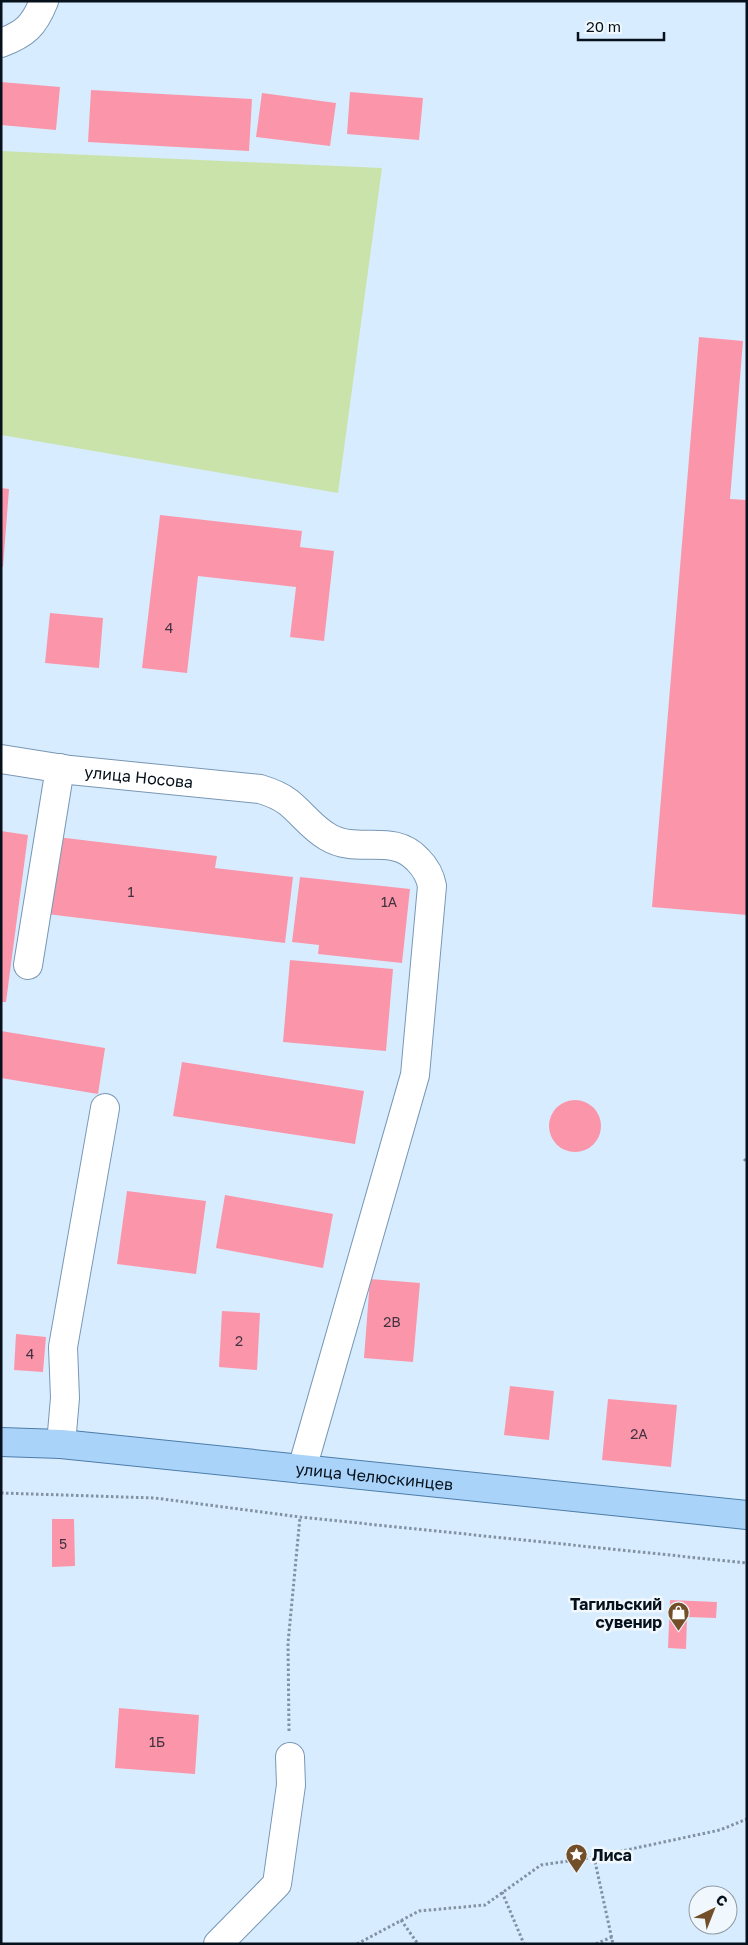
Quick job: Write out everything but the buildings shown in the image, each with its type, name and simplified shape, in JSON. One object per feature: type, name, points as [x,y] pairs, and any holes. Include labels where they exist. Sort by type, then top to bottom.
[{"type":"main road","name":"улица Челюскинцев","points":[[1,1442],[61,1444],[747,1515]]},
{"type":"street","points":[[1,43],[20,36],[38,17],[44,1]]},
{"type":"street","name":"улица Носова","points":[[1,759],[60,768],[260,789],[276,794],[289,803],[329,838],[343,843],[397,845],[413,854],[426,868],[432,886],[415,1075],[302,1469]]},
{"type":"street","points":[[28,965],[60,768]]},
{"type":"street","points":[[61,1444],[65,1398],[63,1347],[105,1108]]},
{"type":"street","points":[[218,1944],[276,1884],[292,1785],[290,1756]]},
{"type":"path","points":[[1,1493],[156,1498],[300,1517],[747,1563]]},
{"type":"path","points":[[290,1756],[288,1643],[300,1517]]},
{"type":"path","points":[[357,1944],[419,1911],[485,1904],[542,1865],[594,1857],[720,1830],[747,1819]]},
{"type":"path","points":[[594,1857],[613,1944]]},
{"type":"path","points":[[502,1892],[524,1944]]},
{"type":"path","points":[[401,1920],[418,1944]]},
{"type":"path","points":[[596,1944],[612,1937]]},
{"type":"green space","points":[[1,151],[382,168],[338,493],[1,435]]},
{"type":"place","name":"Тагильский сувенир","points":[[678,1632]]},
{"type":"place","name":"Лиса","points":[[576,1874]]}]
